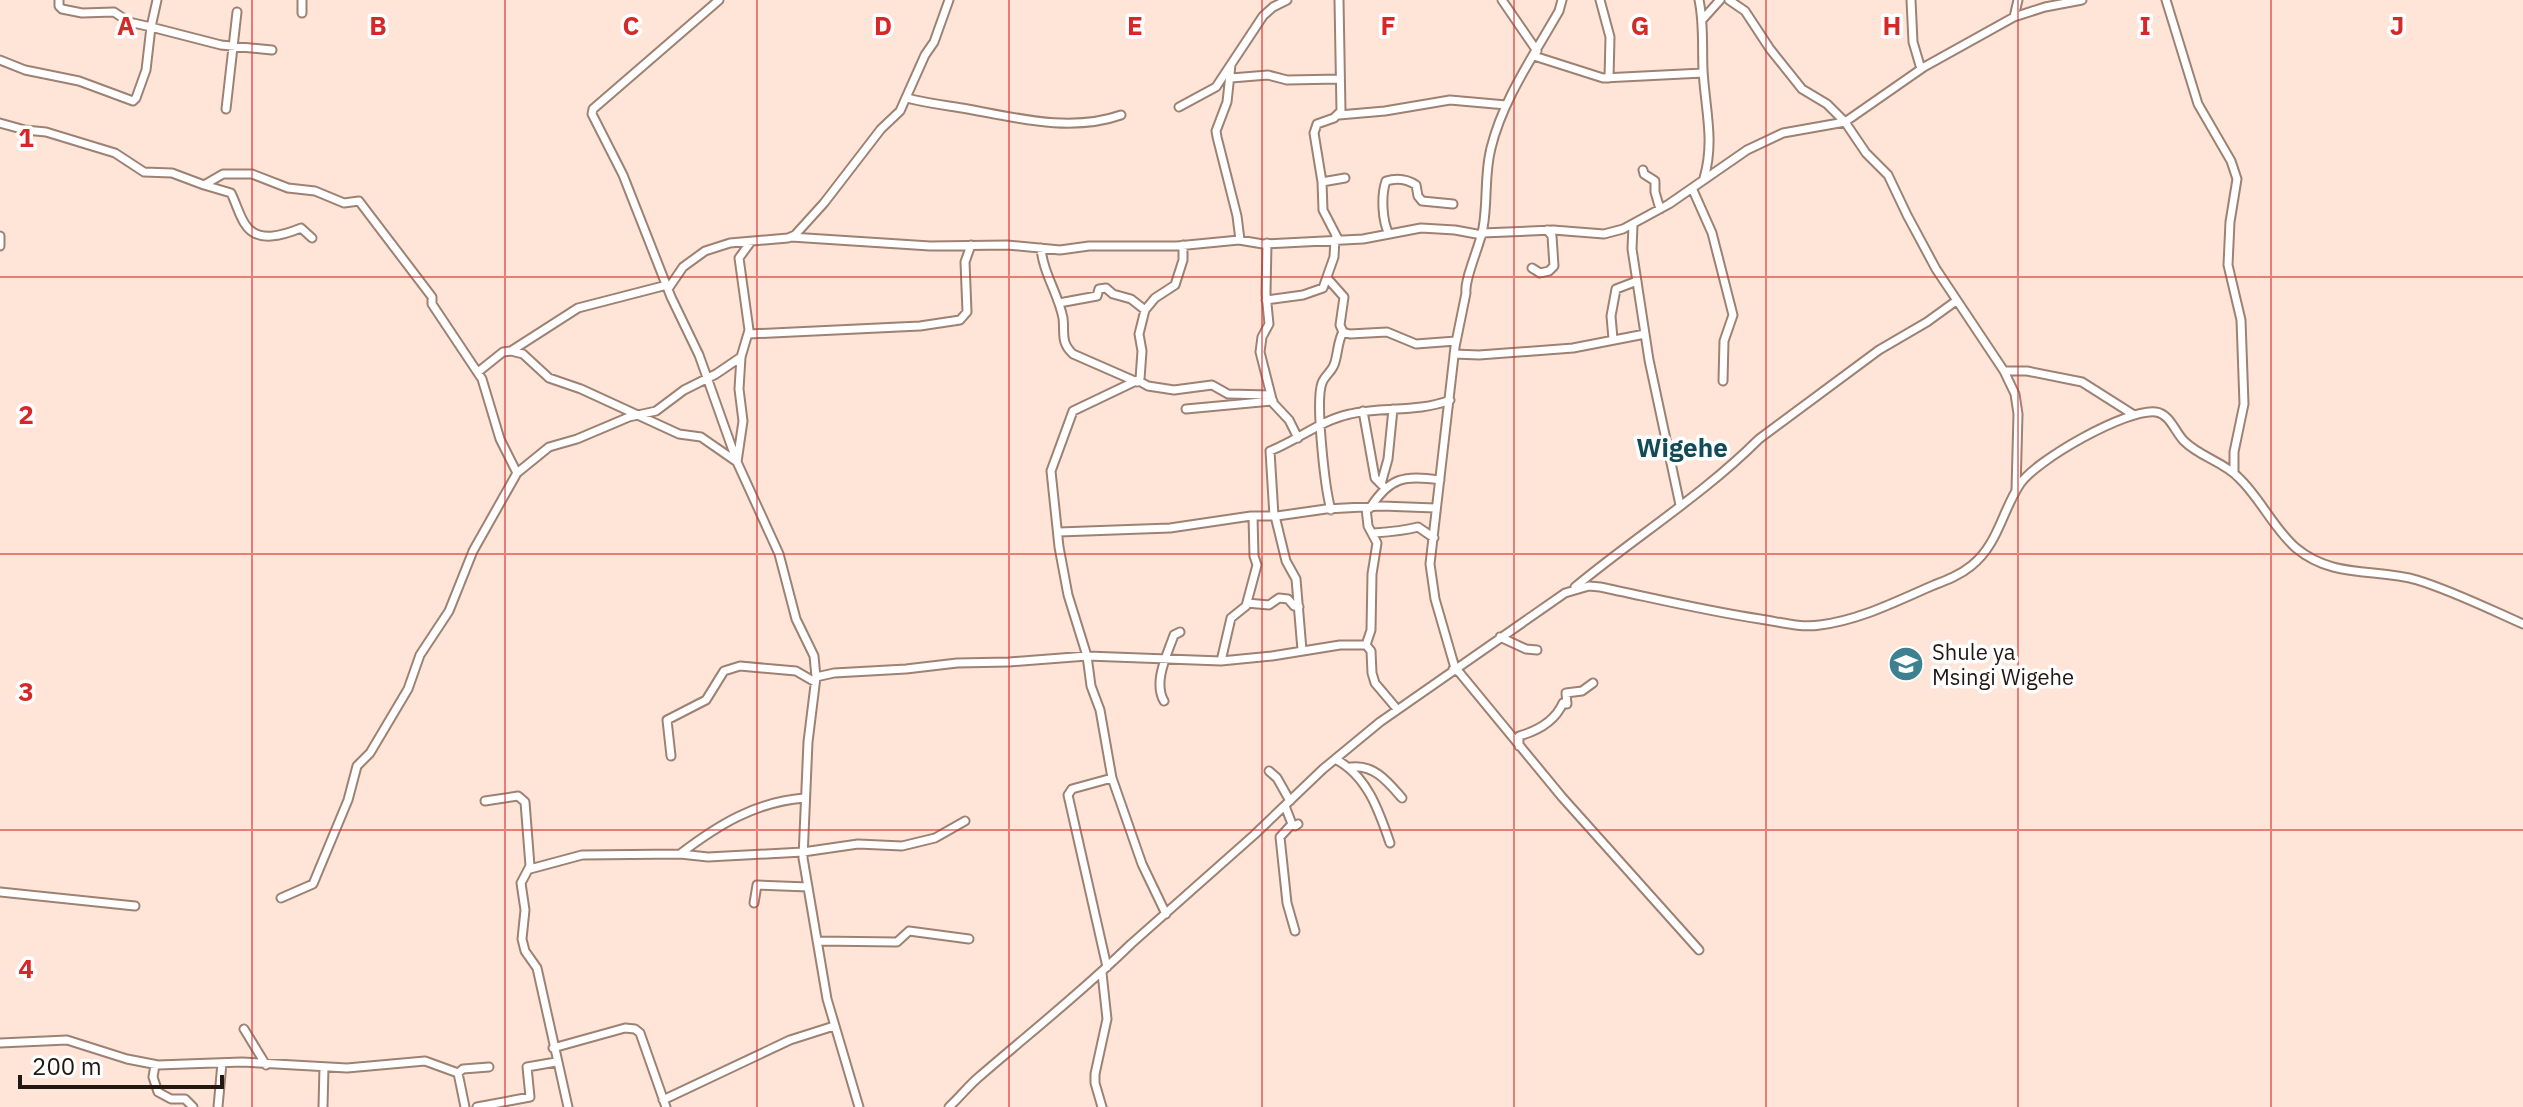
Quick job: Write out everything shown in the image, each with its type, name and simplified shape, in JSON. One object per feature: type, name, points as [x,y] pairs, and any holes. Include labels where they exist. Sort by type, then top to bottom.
[{"type":"street","points":[[59,0],[62,9],[82,13],[114,12],[129,22],[221,45],[272,50]]},
{"type":"street","points":[[0,60],[25,70],[79,81],[133,101],[146,70],[157,0]]},
{"type":"street","points":[[302,0],[302,13]]},
{"type":"street","points":[[719,0],[592,111],[623,175],[707,379],[737,462],[779,554],[796,619],[814,656],[816,680],[804,798],[803,852],[827,999],[859,1107]]},
{"type":"street","points":[[791,237],[824,203],[881,129],[900,111],[936,37],[949,0]]},
{"type":"street","points":[[1179,107],[1216,87],[1263,16],[1287,0]]},
{"type":"street","points":[[1339,0],[1342,104],[1339,115]]},
{"type":"street","points":[[1502,0],[1535,53],[1609,78],[1703,73]]},
{"type":"street","points":[[1562,0],[1559,11],[1506,105],[1490,150],[1482,234],[1465,284],[1454,354],[1435,508],[1431,581],[1454,668],[1699,950]]},
{"type":"street","points":[[1600,0],[1610,37],[1609,78]]},
{"type":"street","points":[[1699,0],[1703,73],[1710,124],[1710,157],[1704,178]]},
{"type":"street","points":[[1702,20],[1720,0]]},
{"type":"street","points":[[1729,0],[1745,11],[1802,89],[1827,104],[1888,175],[1915,232],[1956,301],[2004,371],[2015,394],[2018,414],[2016,491]]},
{"type":"street","points":[[1911,0],[1913,42],[1921,69]]},
{"type":"street","points":[[2014,17],[2018,0]]},
{"type":"street","points":[[478,372],[496,355],[511,351],[578,308],[667,287],[683,267],[701,253],[722,244],[791,237],[938,247],[971,245],[1060,250],[1240,240],[1267,243],[1375,238],[1421,228],[1482,234],[1547,230],[1604,234],[1633,225],[1747,150],[1783,133],[1845,122],[1921,69],[2014,17],[2082,0]]},
{"type":"street","points":[[2166,0],[2198,104],[2231,161],[2237,179],[2227,246],[2228,265],[2241,320],[2244,404],[2234,452],[2234,473]]},
{"type":"street","points":[[226,109],[237,12]]},
{"type":"street","points":[[1231,65],[1227,102],[1216,131],[1240,240]]},
{"type":"street","points":[[1231,78],[1268,75],[1287,80],[1340,79]]},
{"type":"street","points":[[907,98],[1059,123],[1101,122],[1121,115]]},
{"type":"street","points":[[1266,300],[1311,294],[1323,288],[1328,279],[1336,239],[1323,210],[1314,128],[1317,124],[1339,115],[1450,100],[1506,105]]},
{"type":"street","points":[[0,123],[46,132],[115,153],[144,172],[172,173],[231,193],[250,230],[266,237],[288,234],[301,228],[312,238]]},
{"type":"street","points":[[1643,170],[1655,181],[1660,209]]},
{"type":"street","points":[[204,185],[223,174],[252,174],[294,190],[315,191],[344,203],[359,201],[432,297],[432,304],[478,372],[500,439],[517,473]]},
{"type":"street","points":[[1322,182],[1345,178]]},
{"type":"street","points":[[1389,234],[1384,212],[1386,181],[1412,181],[1422,201],[1453,204]]},
{"type":"street","points":[[1692,188],[1712,233],[1733,315],[1724,341],[1723,381]]},
{"type":"street","points":[[1633,225],[1631,236],[1645,334],[1680,505]]},
{"type":"street","points":[[1532,268],[1540,273],[1554,266],[1552,236],[1547,230]]},
{"type":"street","points":[[0,236],[0,246]]},
{"type":"street","points":[[737,462],[743,421],[739,389],[741,357],[749,334],[739,262],[750,243]]},
{"type":"street","points":[[1267,243],[1266,300],[1269,324],[1259,346],[1272,398],[1298,438]]},
{"type":"street","points":[[749,334],[920,326],[960,320],[967,312],[965,262],[971,245]]},
{"type":"street","points":[[1138,382],[1142,351],[1139,334],[1145,310],[1155,298],[1175,285],[1183,260],[1183,245]]},
{"type":"street","points":[[1041,248],[1063,317],[1063,340],[1073,354],[1148,386],[1174,390],[1212,385],[1228,394],[1272,398]]},
{"type":"street","points":[[1328,279],[1344,297],[1340,325],[1343,332]]},
{"type":"street","points":[[1613,339],[1611,316],[1616,289],[1637,281]]},
{"type":"street","points":[[1059,303],[1097,296],[1099,289],[1106,288],[1113,294],[1131,299],[1145,310]]},
{"type":"street","points":[[949,1107],[977,1078],[1038,1030],[1335,759],[1397,709],[1574,589],[1759,439],[1864,361],[1956,301]]},
{"type":"street","points":[[1343,332],[1387,332],[1416,344],[1456,341]]},
{"type":"street","points":[[1331,510],[1320,425],[1322,383],[1333,368],[1343,332]]},
{"type":"street","points":[[1454,354],[1573,348],[1645,334]]},
{"type":"street","points":[[511,351],[531,360],[549,378],[581,389],[679,434],[701,437],[737,462]]},
{"type":"street","points":[[281,898],[313,884],[348,800],[357,766],[370,753],[408,689],[420,655],[449,611],[473,551],[517,473],[549,447],[656,411],[684,390],[741,357]]},
{"type":"street","points":[[2004,371],[2027,371],[2082,382],[2134,415]]},
{"type":"street","points":[[1138,382],[1072,413],[1051,471],[1067,587],[1087,656],[1112,778],[1142,864],[1166,914]]},
{"type":"street","points":[[1186,409],[1272,398]]},
{"type":"street","points":[[1302,650],[1294,574],[1286,561],[1275,516],[1269,453],[1327,420],[1363,411],[1424,407],[1450,400]]},
{"type":"street","points":[[1366,645],[1371,630],[1372,574],[1377,543],[1368,526],[1368,508],[1382,486],[1393,409]]},
{"type":"street","points":[[1363,411],[1375,478],[1382,486]]},
{"type":"street","points":[[1574,589],[1600,587],[1787,624],[1809,626],[1845,620],[1911,595],[1972,566],[1986,552],[1997,534],[2026,476],[2059,451],[2134,415],[2160,412],[2168,418],[2184,442],[2234,473],[2298,550],[2355,573],[2417,580],[2523,624]]},
{"type":"street","points":[[1382,486],[1403,480],[1440,480]]},
{"type":"street","points":[[1059,532],[1170,528],[1253,516],[1331,510],[1435,508]]},
{"type":"street","points":[[1221,661],[1231,618],[1247,603],[1257,565],[1253,516]]},
{"type":"street","points":[[1374,533],[1418,527],[1434,538]]},
{"type":"street","points":[[1247,603],[1269,605],[1283,598],[1299,607]]},
{"type":"street","points":[[1164,701],[1159,692],[1159,680],[1174,635],[1180,632]]},
{"type":"street","points":[[1500,637],[1523,648],[1537,650]]},
{"type":"street","points":[[671,756],[667,720],[706,700],[724,671],[740,666],[796,671],[816,680],[834,673],[915,669],[957,663],[1023,662],[1087,656],[1221,661],[1340,645],[1366,645]]},
{"type":"street","points":[[1366,645],[1371,651],[1375,683],[1397,709]]},
{"type":"street","points":[[1519,746],[1519,736],[1536,731],[1557,716],[1563,703],[1567,704],[1566,693],[1582,691],[1593,683]]},
{"type":"street","points":[[1335,759],[1351,767],[1378,807],[1390,843]]},
{"type":"street","points":[[1351,767],[1361,765],[1383,777],[1402,798]]},
{"type":"street","points":[[1269,771],[1277,778],[1295,824],[1280,837],[1287,903],[1295,931]]},
{"type":"street","points":[[1102,1107],[1095,1063],[1107,1019],[1105,970],[1068,795],[1072,789],[1112,778]]},
{"type":"street","points":[[485,801],[518,796],[524,799],[530,869],[521,883],[525,910],[522,939],[537,968],[568,1107]]},
{"type":"street","points":[[680,854],[742,813],[778,801],[804,798]]},
{"type":"street","points":[[530,869],[582,855],[680,854],[708,857],[803,852],[858,844],[894,847],[943,835],[965,821]]},
{"type":"street","points":[[754,903],[757,885],[808,887]]},
{"type":"street","points":[[0,892],[135,906]]},
{"type":"street","points":[[817,941],[897,942],[909,931],[969,939]]},
{"type":"street","points":[[553,1048],[625,1028],[635,1029],[640,1033],[664,1104],[790,1040],[834,1026]]},
{"type":"street","points":[[244,1029],[266,1065]]},
{"type":"street","points":[[0,1043],[67,1040],[155,1065],[242,1062],[359,1068],[425,1061],[458,1073]]},
{"type":"street","points":[[477,1107],[530,1097],[527,1067],[556,1062]]},
{"type":"street","points":[[218,1107],[222,1063]]},
{"type":"street","points":[[155,1065],[153,1077],[158,1092],[171,1099],[185,1099],[193,1107]]},
{"type":"street","points":[[323,1107],[324,1067]]},
{"type":"street","points":[[458,1073],[463,1069],[489,1067]]},
{"type":"street","points":[[458,1073],[465,1107]]},
{"type":"place","name":"Shule ya Msingi Wigehe","points":[[1906,664]]},
{"type":"district","name":"Wigehe","points":[[1682,447]]}]
